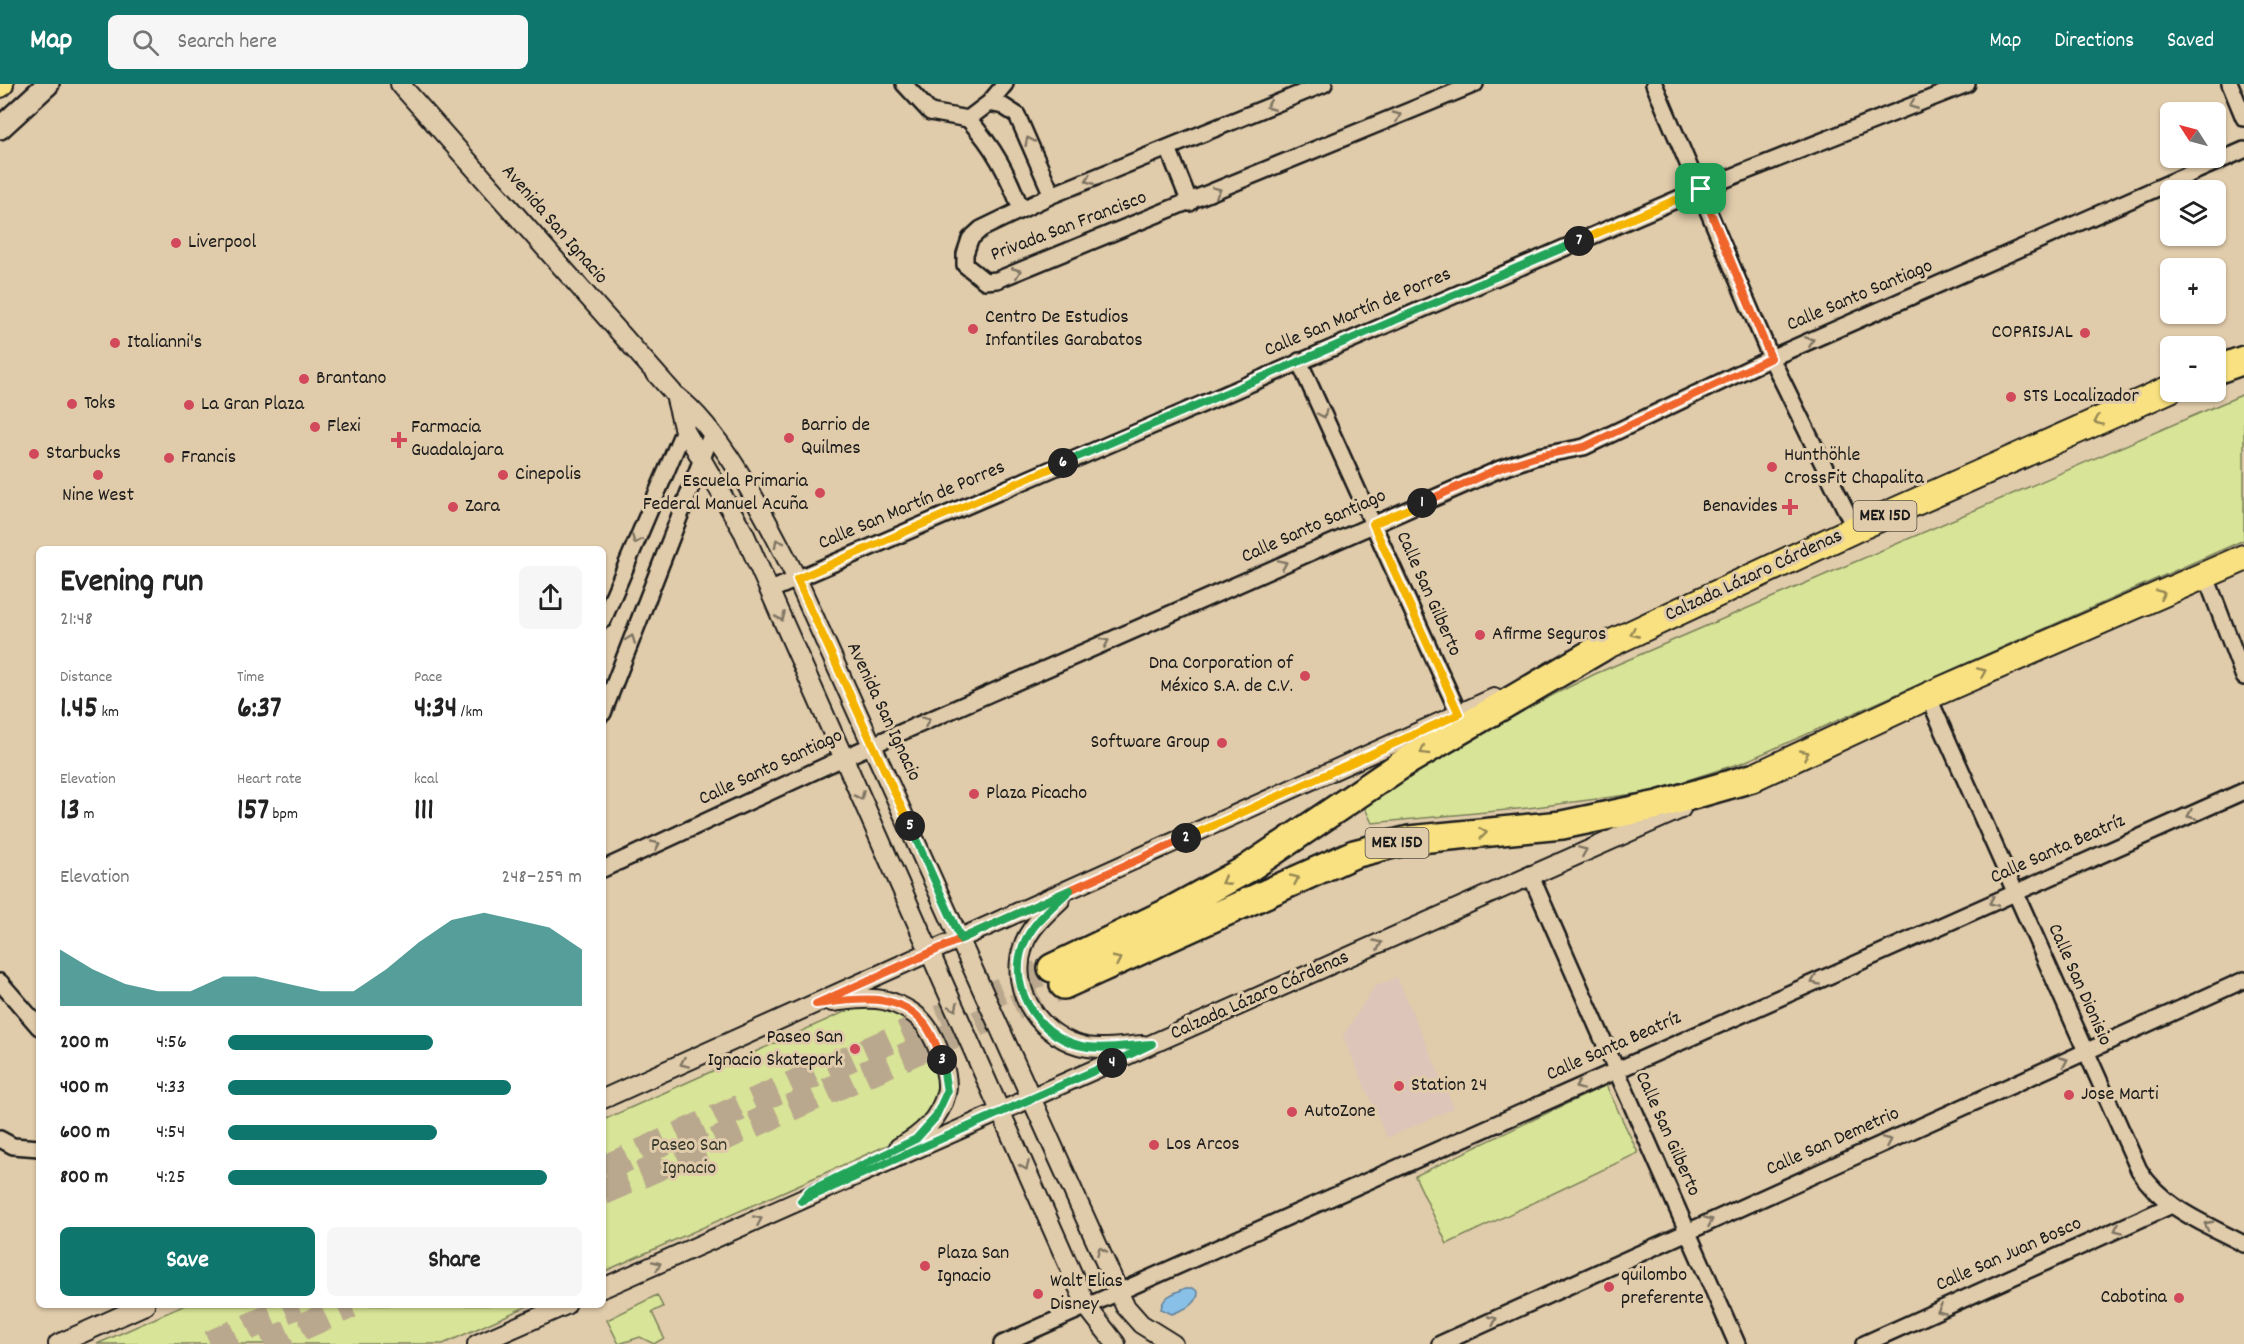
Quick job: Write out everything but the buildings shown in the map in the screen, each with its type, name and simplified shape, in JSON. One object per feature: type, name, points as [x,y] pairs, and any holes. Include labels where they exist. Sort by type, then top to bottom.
[{"type":"highway","points":[[2226,366],[2244,359]]},
{"type":"highway","name":"Calzada Lázaro Cárdenas","points":[[2160,393],[1855,529],[1601,648],[1404,763],[1247,869],[1058,976],[1354,854],[1409,840],[1562,825],[1658,805],[1752,778],[1928,696],[2244,558]]},
{"type":"main road","points":[[0,128],[48,84]]},
{"type":"street","name":"Avenida San Ignacio","points":[[400,84],[675,395],[694,409],[762,512],[797,579],[873,745],[1125,1306],[1141,1324],[1173,1344]]},
{"type":"street","points":[[904,84],[930,112],[968,119],[986,139],[1007,171],[1021,209]]},
{"type":"street","points":[[968,119],[989,104],[1005,84]]},
{"type":"street","name":"Privada San Francisco","points":[[1324,84],[1052,195],[981,229],[970,239],[965,254],[966,265],[975,276],[985,281],[997,280],[1475,84]]},
{"type":"street","points":[[1654,84],[1701,189],[1771,358],[1855,529]]},
{"type":"street","name":"Calle San Martín de Porres","points":[[770,591],[1701,189],[1967,84]]},
{"type":"street","points":[[2229,84],[2244,118]]},
{"type":"street","points":[[989,104],[1003,106],[1017,115],[1052,195]]},
{"type":"street","points":[[1168,148],[1190,202]]},
{"type":"street","name":"Calle Santo Santiago","points":[[606,869],[843,758],[1500,468],[1538,456],[1584,447],[1771,358],[2244,150]]},
{"type":"street","name":"Calle San Gilberto","points":[[1299,361],[1459,714]]},
{"type":"street","name":"Avenida San Ignacio","points":[[675,395],[683,427],[744,533],[1087,1307],[1116,1344]]},
{"type":"street","points":[[606,613],[683,427],[694,409]]},
{"type":"street","points":[[606,705],[700,458],[712,433]]},
{"type":"street","points":[[2205,574],[2244,677]]},
{"type":"street","name":"Calzada Lázaro Cárdenas","points":[[606,1098],[1070,890],[1601,648]]},
{"type":"street","name":"Calle San Dionisio","points":[[1928,696],[2139,1170],[2147,1183],[2172,1205],[2244,1244]]},
{"type":"street","name":"Calzada Lázaro Cárdenas","points":[[606,1287],[1033,1099],[1530,874],[1752,778]]},
{"type":"street","name":"Calle Santa Beatríz","points":[[1002,1344],[2244,791]]},
{"type":"street","name":"Calle San Gilberto","points":[[1530,874],[1737,1344]]},
{"type":"street","points":[[1070,890],[1040,919],[1023,946],[1019,969],[1022,994],[1036,1017],[1058,1038],[1088,1047],[1152,1044]]},
{"type":"street","name":"Calle San Demetrio","points":[[1440,1344],[2244,980]]},
{"type":"street","points":[[0,982],[36,1024]]},
{"type":"street","points":[[801,1201],[809,1191],[916,1139],[935,1118],[947,1092],[945,1068],[935,1042],[920,1018],[894,1003],[867,999],[816,1004]]},
{"type":"street","points":[[0,1139],[13,1146],[30,1150],[36,1149]]},
{"type":"street","name":"Calle San Juan Bosco","points":[[1864,1344],[2172,1205]]},
{"type":"street","points":[[58,1344],[138,1308]]},
{"type":"street","points":[[477,1344],[559,1308]]},
{"type":"shaded area","points":[[1397,977],[1454,1108],[1387,1138],[1343,1036],[1374,987]]},
{"type":"green space","points":[[2244,394],[2244,540],[1744,762],[1650,792],[1528,808],[1372,823],[1364,806],[1501,721],[1595,674]]},
{"type":"green space","name":"Paseo San Ignacio","points":[[877,1004],[897,1010],[909,1018],[926,1039],[937,1065],[940,1092],[934,1110],[926,1120],[901,1139],[606,1271],[606,1119],[851,1009]]},
{"type":"green space","points":[[1606,1085],[1638,1153],[1447,1244],[1415,1176]]},
{"type":"green space","points":[[657,1295],[663,1307],[652,1312],[664,1338],[654,1344],[640,1337],[619,1344],[607,1320]]},
{"type":"green space","points":[[178,1308],[523,1308],[443,1344],[97,1344]]},
{"type":"water","points":[[1186,1288],[1193,1288],[1198,1292],[1193,1304],[1172,1314],[1161,1309],[1167,1298]]},
{"type":"tunnel","points":[[606,1168],[1052,968]]},
{"type":"tunnel","points":[[606,1191],[1064,985]]},
{"type":"tunnel","points":[[210,1344],[291,1308]]},
{"type":"tunnel","points":[[264,1344],[344,1308]]},
{"type":"place","name":"Liverpool","points":[[176,243]]},
{"type":"place","name":"Centro De Estudios Infantiles Garabatos","points":[[973,329]]},
{"type":"place","name":"COPRISJAL","points":[[2085,333]]},
{"type":"place","name":"Italianni's","points":[[115,343]]},
{"type":"place","name":"Brantano","points":[[304,379]]},
{"type":"place","name":"STS Localizador","points":[[2011,397]]},
{"type":"place","name":"Toks","points":[[72,404]]},
{"type":"place","name":"La Gran Plaza","points":[[189,405]]},
{"type":"place","name":"Flexi","points":[[315,427]]},
{"type":"place","name":"Barrio de Quilmes","points":[[789,438]]},
{"type":"place","name":"Farmacia Guadalajara","points":[[399,440]]},
{"type":"place","name":"Starbucks","points":[[34,454]]},
{"type":"place","name":"Francis","points":[[169,458]]},
{"type":"place","name":"Hunthöhle CrossFit Chapalita","points":[[1772,467]]},
{"type":"place","name":"Nine West","points":[[98,475]]},
{"type":"place","name":"Cinepolis","points":[[503,475]]},
{"type":"place","name":"Escuela Primaria Federal Manuel Acuña","points":[[820,493]]},
{"type":"place","name":"Zara","points":[[453,507]]},
{"type":"place","name":"Benavides","points":[[1790,507]]},
{"type":"place","name":"Afirme Seguros","points":[[1480,635]]},
{"type":"place","name":"Dna Corporation of México S.A. de C.V.","points":[[1305,676]]},
{"type":"place","name":"Software Group","points":[[1222,743]]},
{"type":"place","name":"Plaza Picacho","points":[[974,794]]},
{"type":"place","name":"Paseo San Ignacio Skatepark","points":[[855,1049]]},
{"type":"place","name":"Station 24","points":[[1399,1086]]},
{"type":"place","name":"Jose Marti","points":[[2069,1095]]},
{"type":"place","name":"AutoZone","points":[[1292,1112]]},
{"type":"place","name":"Los Arcos","points":[[1154,1145]]},
{"type":"place","name":"Plaza San Ignacio","points":[[925,1266]]},
{"type":"place","name":"quilombo preferente","points":[[1609,1287]]},
{"type":"place","name":"Walt Elias Disney","points":[[1038,1294]]},
{"type":"place","name":"Cabotina","points":[[2179,1298]]},
{"type":"route","points":[[1701,189],[797,579],[961,939],[1070,890],[1040,919],[1023,946],[1019,969],[1022,994],[1036,1017],[1058,1038],[1088,1047],[1152,1044],[801,1201],[809,1191],[916,1139],[935,1118],[947,1092],[945,1068],[935,1042],[920,1018],[894,1003],[867,999],[816,1004],[889,972],[961,939],[976,932],[1070,890],[1113,871],[1459,714],[1373,524],[1500,468],[1538,456],[1584,447],[1771,358],[1701,189]]}]
